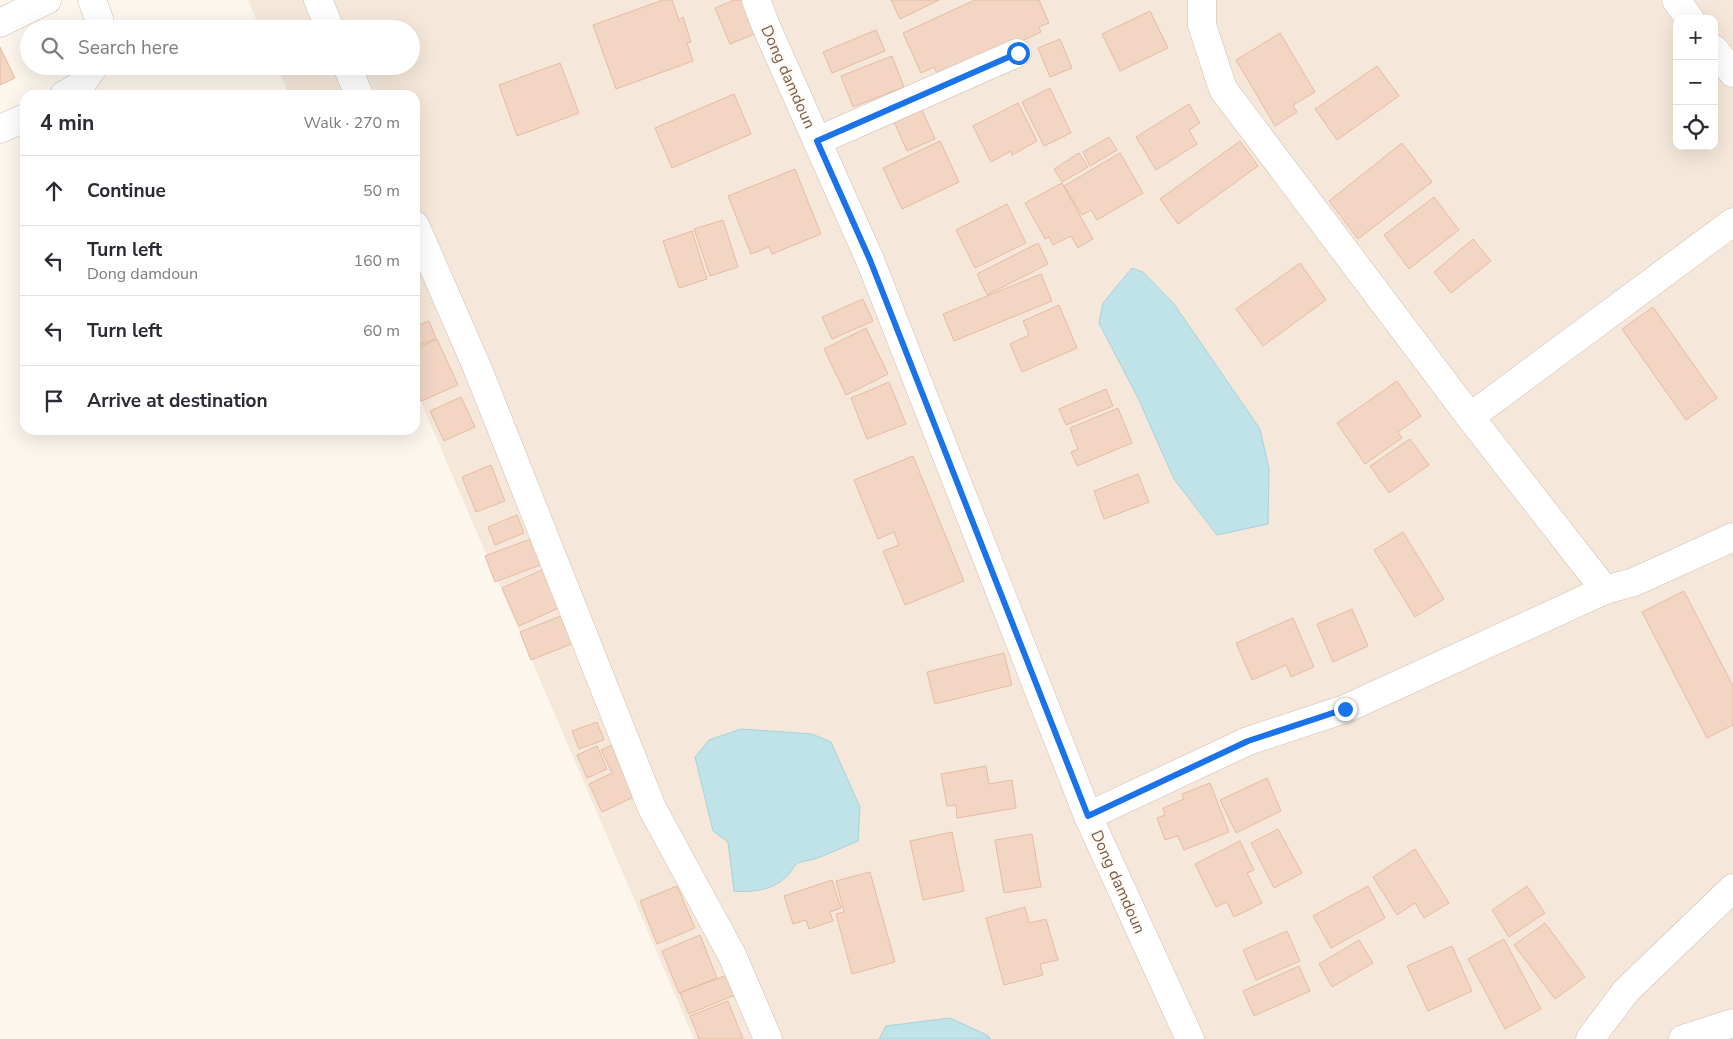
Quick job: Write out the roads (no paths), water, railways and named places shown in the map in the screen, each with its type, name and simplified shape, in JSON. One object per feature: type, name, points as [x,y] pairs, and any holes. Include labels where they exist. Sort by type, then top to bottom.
[{"type":"street","points":[[0,23],[46,0]]},
{"type":"street","points":[[92,0],[99,20]]},
{"type":"street","points":[[318,0],[326,20]]},
{"type":"street","name":"Dong damdoun","points":[[756,0],[870,260],[1088,816],[1190,1039]]},
{"type":"street","points":[[1202,0],[1202,25],[1224,90],[1470,417],[1605,590]]},
{"type":"street","points":[[1676,0],[1687,15]]},
{"type":"street","points":[[817,141],[1018,53]]},
{"type":"street","points":[[1718,54],[1733,73]]},
{"type":"street","points":[[72,90],[81,85],[88,75]]},
{"type":"street","points":[[351,75],[357,90]]},
{"type":"street","points":[[0,130],[20,120]]},
{"type":"street","points":[[1470,417],[1733,222]]},
{"type":"street","points":[[420,236],[477,367],[652,808],[732,955],[768,1039]]},
{"type":"street","points":[[1088,816],[1248,741],[1345,709],[1605,590],[1634,582],[1733,538]]},
{"type":"street","points":[[1590,1039],[1626,990],[1733,888]]},
{"type":"street","points":[[1682,1039],[1733,1023]]},
{"type":"water","points":[[1132,268],[1143,272],[1174,304],[1260,429],[1269,469],[1268,524],[1217,535],[1174,479],[1139,400],[1099,323],[1103,303]]},
{"type":"water","points":[[741,729],[812,734],[831,742],[860,807],[858,841],[818,858],[797,863],[786,877],[773,886],[746,892],[734,891],[728,842],[713,831],[695,757],[709,740]]},
{"type":"water","points":[[950,1018],[987,1035],[991,1039],[879,1039],[886,1026]]}]
